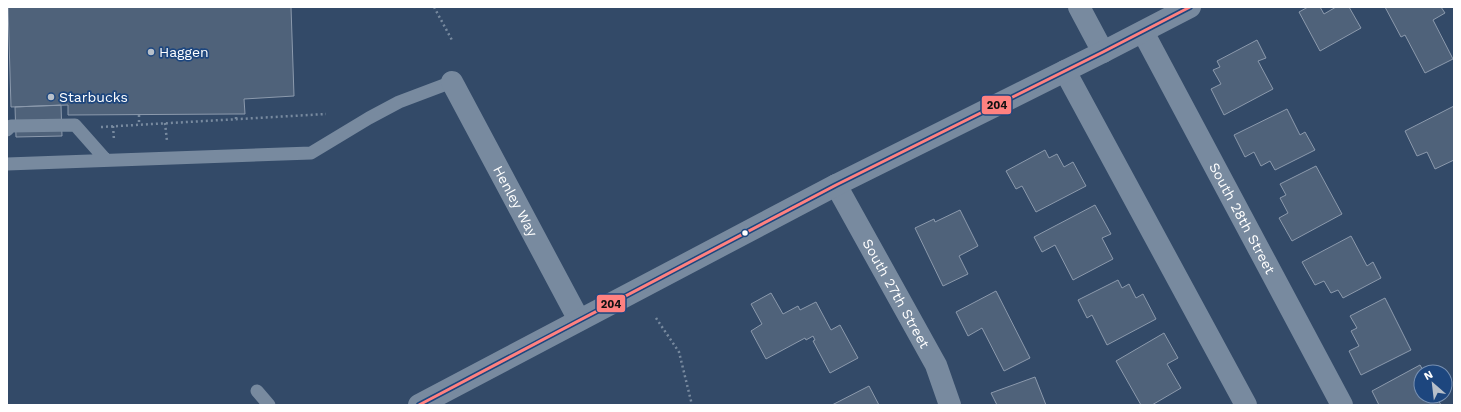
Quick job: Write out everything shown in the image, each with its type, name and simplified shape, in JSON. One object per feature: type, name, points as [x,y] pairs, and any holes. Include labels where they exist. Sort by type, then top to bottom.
[{"type":"street","points":[[1079,7],[1104,52]]},
{"type":"street","points":[[419,405],[836,185],[1104,52],[1190,7]]},
{"type":"street","name":"South 28th Street","points":[[1143,32],[1342,405]]},
{"type":"street","points":[[1065,71],[1246,405]]},
{"type":"street","name":"Henley Way","points":[[452,82],[579,320]]},
{"type":"street","name":"South 27th Street","points":[[836,185],[936,365],[950,405]]},
{"type":"lane","points":[[7,164],[311,152],[399,102],[452,82]]},
{"type":"lane","points":[[7,130],[11,126],[75,125],[106,160]]},
{"type":"lane","points":[[262,405],[257,390],[269,405]]},
{"type":"path","points":[[434,7],[453,42]]},
{"type":"path","points":[[236,114],[236,119]]},
{"type":"path","points":[[95,127],[326,114]]},
{"type":"path","points":[[138,115],[139,125]]},
{"type":"path","points":[[656,318],[679,352],[692,405]]},
{"type":"building","name":"Haggen","points":[[8,7],[291,7],[294,96],[244,99],[245,114],[68,115],[68,105],[11,107]]},
{"type":"building","points":[[1308,7],[1320,7],[1324,14],[1336,7],[1349,7],[1361,28],[1320,51],[1299,12]]},
{"type":"building","points":[[1385,7],[1441,7],[1445,13],[1433,20],[1453,59],[1425,73],[1405,35],[1401,37]]},
{"type":"building","points":[[1257,40],[1266,58],[1258,61],[1273,89],[1224,115],[1211,89],[1221,84],[1213,70],[1220,67],[1217,61]]},
{"type":"building","points":[[61,105],[62,136],[16,137],[15,107]]},
{"type":"building","points":[[1454,106],[1454,160],[1435,169],[1427,152],[1417,156],[1405,131]]},
{"type":"building","points":[[1287,109],[1300,135],[1305,132],[1315,150],[1275,170],[1270,161],[1261,166],[1254,152],[1245,157],[1234,135]]},
{"type":"building","points":[[1045,150],[1049,158],[1057,154],[1064,167],[1073,162],[1086,186],[1036,212],[1022,186],[1016,189],[1006,171]]},
{"type":"building","points":[[1316,166],[1342,214],[1292,241],[1279,218],[1288,213],[1280,198],[1286,195],[1280,184]]},
{"type":"building","points":[[1095,205],[1111,234],[1102,238],[1113,259],[1073,280],[1055,245],[1042,252],[1034,237]]},
{"type":"building","points":[[960,210],[978,246],[959,256],[968,274],[943,286],[915,228],[934,219],[935,222]]},
{"type":"building","points":[[1351,236],[1367,266],[1373,262],[1381,278],[1343,298],[1338,290],[1331,293],[1324,281],[1315,285],[1302,262]]},
{"type":"building","points":[[1118,280],[1122,288],[1129,284],[1136,298],[1143,294],[1156,319],[1107,345],[1092,315],[1087,318],[1078,300]]},
{"type":"building","points":[[996,291],[1030,358],[1004,371],[982,328],[968,336],[956,312]]},
{"type":"building","points":[[771,293],[783,314],[798,306],[800,310],[816,302],[831,330],[840,325],[858,358],[830,373],[813,341],[815,340],[813,336],[806,340],[805,338],[766,359],[751,331],[762,324],[751,304]]},
{"type":"building","points":[[1385,298],[1411,350],[1361,375],[1349,351],[1359,346],[1351,331],[1357,328],[1350,316]]},
{"type":"building","points":[[1164,333],[1178,358],[1167,364],[1181,388],[1152,405],[1141,405],[1116,361]]},
{"type":"building","points":[[1413,369],[1413,404],[1441,405],[1379,405],[1372,391]]},
{"type":"building","points":[[1035,377],[1046,405],[997,405],[991,393]]},
{"type":"building","points":[[869,386],[879,405],[832,405]]},
{"type":"transit line","name":"204","points":[[419,405],[836,185],[1190,7]]},
{"type":"place","name":"Haggen","points":[[151,52]]},
{"type":"place","name":"Starbucks","points":[[51,97]]}]
